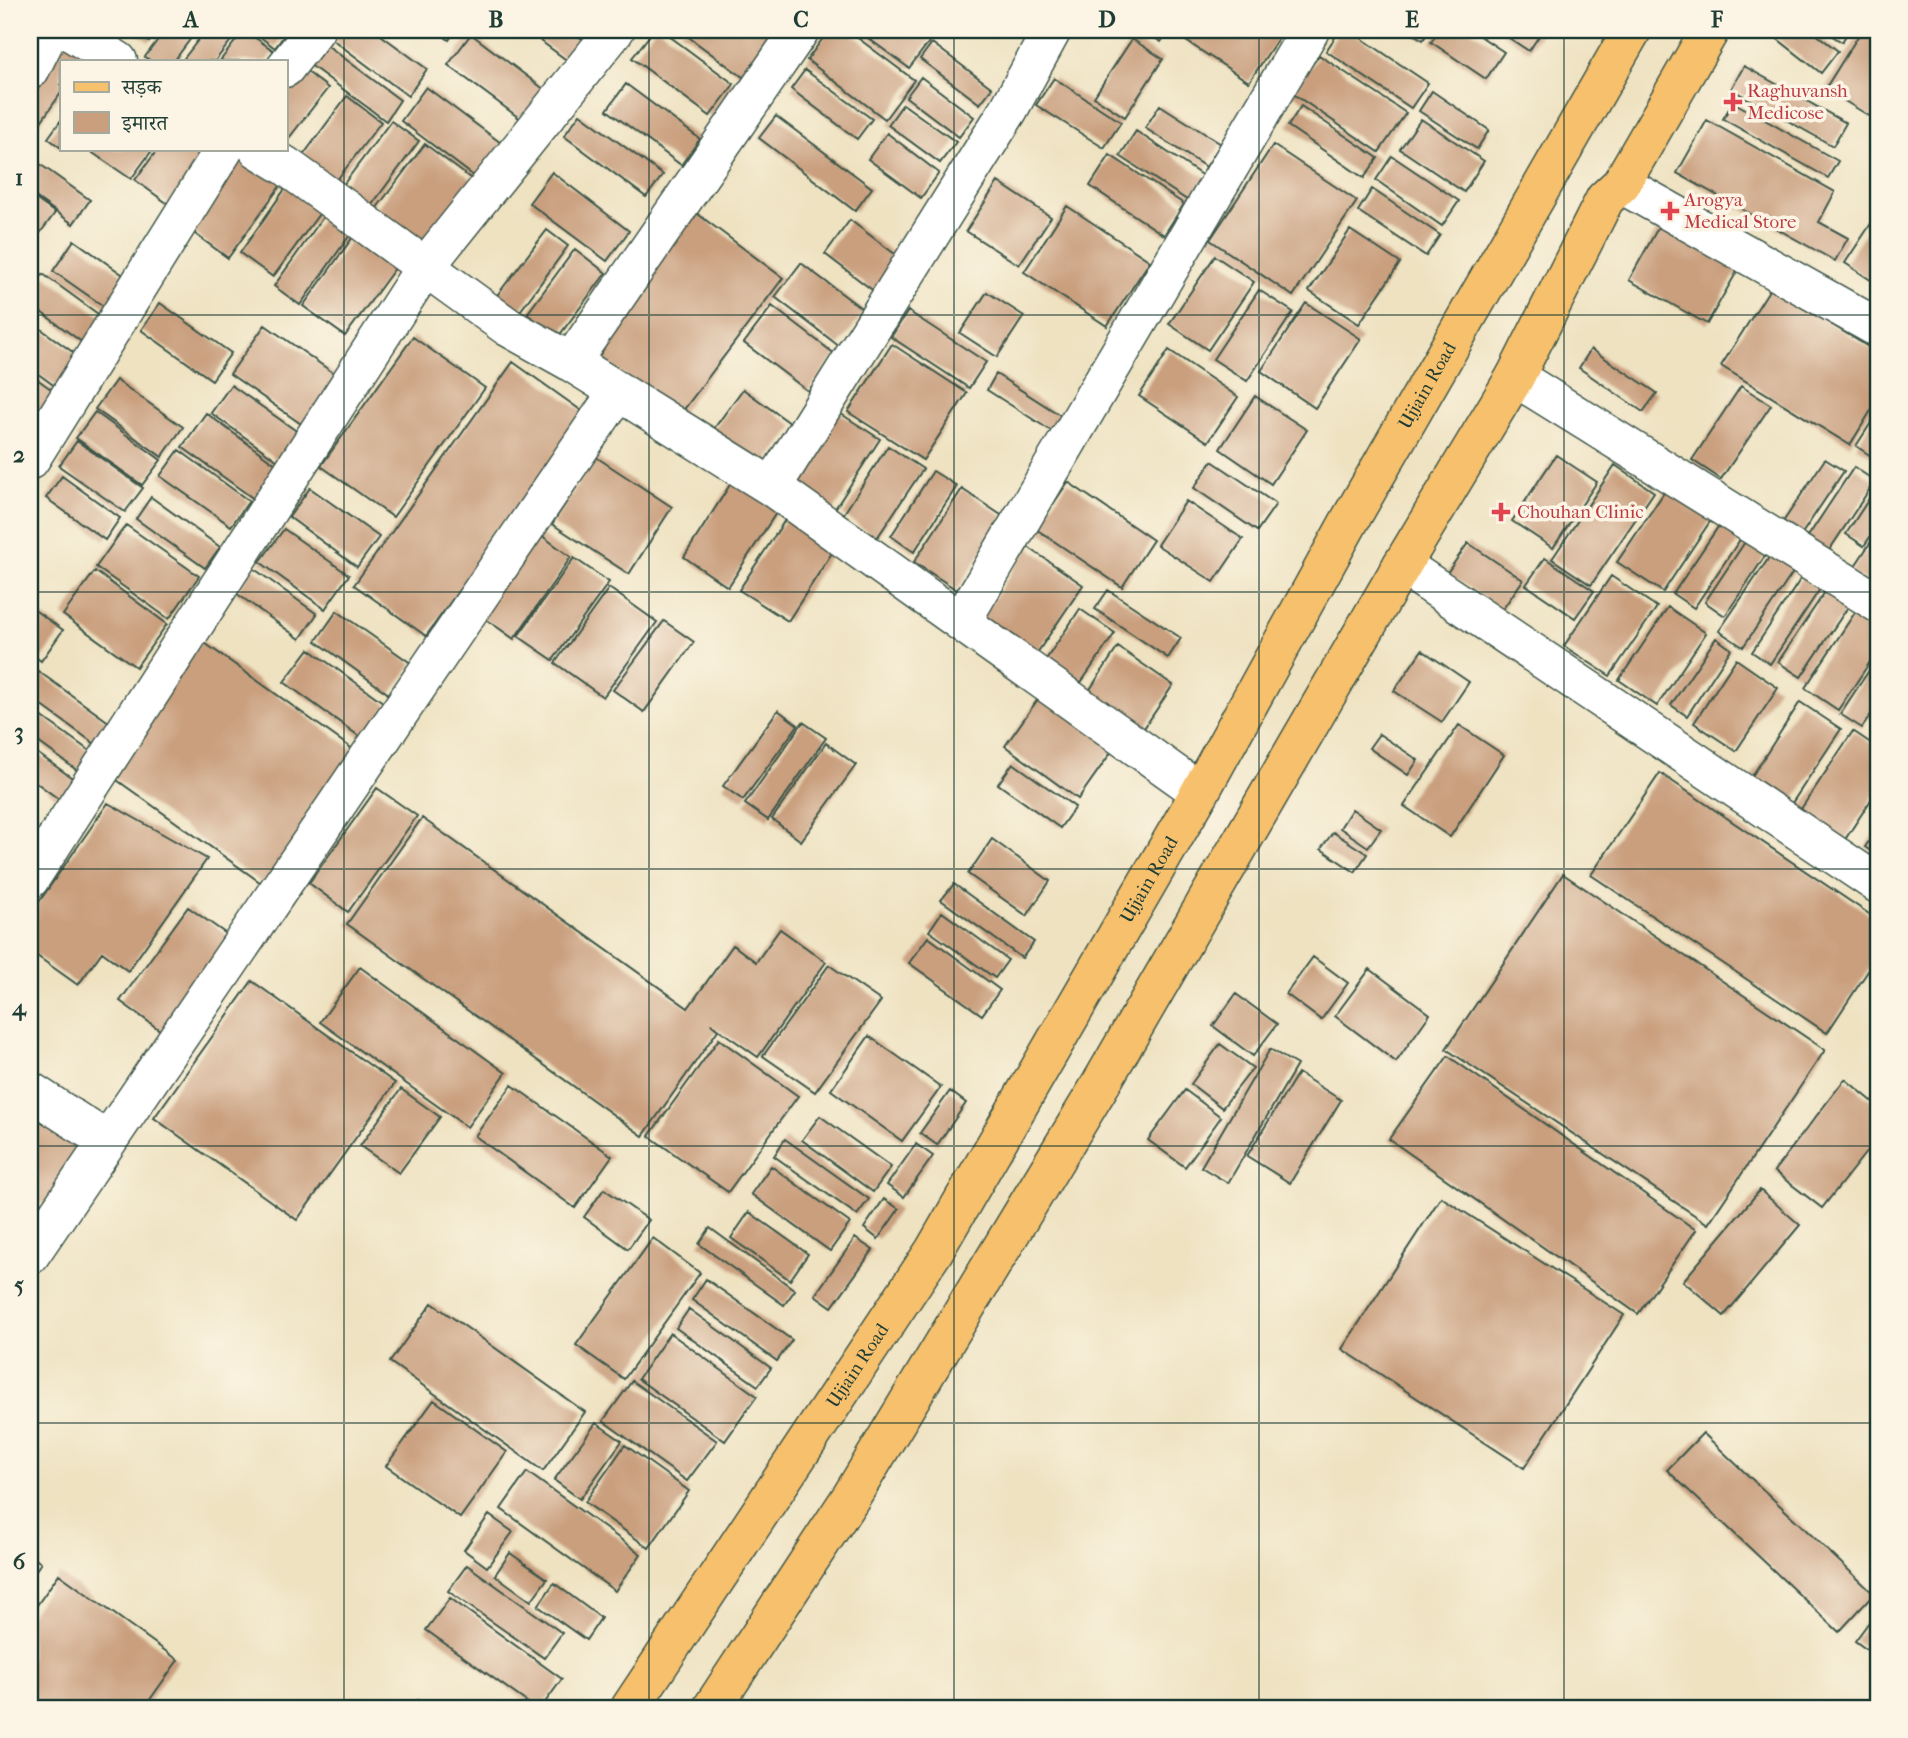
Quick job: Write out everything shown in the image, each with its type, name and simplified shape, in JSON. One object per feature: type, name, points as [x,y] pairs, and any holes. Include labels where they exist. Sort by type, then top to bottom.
[{"type":"main road","name":"Ujjain Road","points":[[630,1708],[933,1251],[1200,792],[1350,520],[1632,30]]},
{"type":"main road","points":[[712,1708],[851,1497],[1099,1087],[1402,565],[1515,377],[1605,199],[1621,184],[1710,30]]},
{"type":"street","points":[[30,70],[50,30]]},
{"type":"street","points":[[68,30],[116,60]]},
{"type":"street","points":[[287,65],[315,30]]},
{"type":"street","points":[[30,879],[425,267],[615,30]]},
{"type":"street","points":[[571,362],[800,30]]},
{"type":"street","points":[[772,487],[1009,108],[1052,30]]},
{"type":"street","points":[[961,622],[1311,30]]},
{"type":"street","points":[[30,460],[223,150]]},
{"type":"street","points":[[260,150],[286,166],[508,327],[571,362],[772,487],[1200,792]]},
{"type":"street","points":[[1621,184],[1878,328]]},
{"type":"street","points":[[1515,377],[1878,603]]},
{"type":"street","points":[[30,1255],[617,393]]},
{"type":"street","points":[[1402,565],[1878,884]]},
{"type":"street","points":[[30,1091],[107,1141]]},
{"type":"building","points":[[132,30],[158,30],[149,42]]},
{"type":"building","points":[[165,30],[197,30],[175,60],[150,60],[145,57]]},
{"type":"building","points":[[206,30],[231,30],[236,34],[216,60],[183,60]]},
{"type":"building","points":[[244,30],[274,51],[267,60],[221,60]]},
{"type":"building","points":[[251,30],[288,30],[275,48]]},
{"type":"building","points":[[333,30],[374,30],[427,69],[408,96],[328,36]]},
{"type":"building","points":[[436,30],[456,30],[449,40]]},
{"type":"building","points":[[526,30],[570,30],[592,46],[576,67]]},
{"type":"building","points":[[654,30],[661,30],[734,84],[710,116],[632,58]]},
{"type":"building","points":[[679,30],[771,30],[780,36],[747,80]]},
{"type":"building","points":[[829,30],[847,30],[914,80],[885,119],[807,60]]},
{"type":"building","points":[[857,30],[922,30],[932,38],[909,68]]},
{"type":"building","points":[[1142,30],[1169,30],[1161,42]]},
{"type":"building","points":[[1189,30],[1268,30],[1279,37],[1249,82],[1183,39]]},
{"type":"building","points":[[1340,30],[1349,30],[1428,83],[1411,108],[1326,51]]},
{"type":"building","points":[[1407,30],[1430,30],[1423,40]]},
{"type":"building","points":[[1440,30],[1471,30],[1504,52],[1486,79],[1431,42]]},
{"type":"building","points":[[1497,30],[1543,30],[1529,51]]},
{"type":"building","points":[[1766,30],[1811,30],[1838,51],[1821,73]]},
{"type":"building","points":[[1823,30],[1849,30],[1842,42]]},
{"type":"building","points":[[1862,30],[1878,30],[1878,106],[1871,117],[1825,89]]},
{"type":"building","points":[[471,34],[549,93],[526,123],[448,65]]},
{"type":"building","points":[[68,38],[84,60],[60,60],[60,94],[40,123],[30,116],[30,91]]},
{"type":"building","points":[[1132,39],[1163,59],[1125,117],[1094,97]]},
{"type":"building","points":[[320,40],[400,100],[386,121],[305,61]]},
{"type":"building","points":[[932,43],[992,88],[980,104],[920,59]]},
{"type":"building","points":[[1319,55],[1406,113],[1379,152],[1292,93]]},
{"type":"building","points":[[300,66],[328,88],[287,140],[287,82]]},
{"type":"building","points":[[1744,66],[1846,123],[1833,146],[1731,89]]},
{"type":"building","points":[[805,70],[872,119],[857,139],[791,89]]},
{"type":"building","points":[[921,77],[974,117],[959,137],[906,97]]},
{"type":"building","points":[[1054,78],[1121,122],[1104,148],[1036,105]]},
{"type":"building","points":[[626,84],[700,139],[681,165],[607,110]]},
{"type":"building","points":[[426,87],[505,146],[479,180],[401,121]]},
{"type":"building","points":[[1432,91],[1489,130],[1477,149],[1419,111]]},
{"type":"building","points":[[347,96],[381,122],[330,189],[296,165]]},
{"type":"building","points":[[1733,102],[1838,161],[1828,178],[1723,119]]},
{"type":"building","points":[[903,104],[956,142],[940,163],[888,125]]},
{"type":"building","points":[[1160,105],[1221,144],[1206,167],[1145,128]]},
{"type":"building","points":[[1301,106],[1378,158],[1364,178],[1288,126]]},
{"type":"building","points":[[580,114],[663,175],[646,197],[564,136]]},
{"type":"building","points":[[776,116],[872,188],[855,211],[759,138]]},
{"type":"building","points":[[1421,119],[1484,161],[1464,192],[1400,149]]},
{"type":"building","points":[[1707,120],[1835,192],[1819,222],[1848,238],[1835,261],[1677,173]]},
{"type":"building","points":[[60,121],[60,147],[48,138]]},
{"type":"building","points":[[391,121],[419,141],[368,210],[340,189]]},
{"type":"building","points":[[1136,131],[1206,178],[1190,202],[1120,156]]},
{"type":"building","points":[[887,133],[939,173],[921,198],[868,159]]},
{"type":"building","points":[[425,144],[478,184],[426,254],[373,213]]},
{"type":"building","points":[[1273,145],[1357,201],[1293,296],[1210,240]]},
{"type":"building","points":[[88,150],[152,150],[131,179]]},
{"type":"building","points":[[157,150],[210,150],[171,206],[135,180]]},
{"type":"building","points":[[243,150],[286,178],[228,258],[187,228]]},
{"type":"building","points":[[1110,155],[1184,204],[1164,235],[1090,186]]},
{"type":"building","points":[[1392,156],[1459,201],[1442,226],[1376,180]]},
{"type":"building","points":[[30,157],[90,200],[73,224],[30,193]]},
{"type":"building","points":[[552,172],[629,231],[607,261],[529,203]]},
{"type":"building","points":[[292,179],[327,203],[273,277],[240,253]]},
{"type":"building","points":[[998,182],[1051,217],[1019,265],[966,231]]},
{"type":"building","points":[[1372,189],[1440,235],[1426,256],[1358,211]]},
{"type":"building","points":[[30,195],[55,213],[34,241],[30,237]]},
{"type":"building","points":[[331,206],[357,225],[300,305],[274,286]]},
{"type":"building","points":[[1067,206],[1150,261],[1107,326],[1024,272]]},
{"type":"building","points":[[695,212],[783,278],[679,416],[591,350]]},
{"type":"building","points":[[1878,213],[1878,285],[1845,263]]},
{"type":"building","points":[[850,220],[900,258],[875,292],[825,254]]},
{"type":"building","points":[[1660,224],[1739,268],[1707,324],[1629,280]]},
{"type":"building","points":[[358,230],[401,260],[345,336],[303,306]]},
{"type":"building","points":[[547,230],[568,246],[518,314],[495,298]]},
{"type":"building","points":[[1350,230],[1400,263],[1359,324],[1309,291]]},
{"type":"building","points":[[74,240],[133,282],[112,312],[53,271]]},
{"type":"building","points":[[575,249],[606,273],[558,337],[527,314]]},
{"type":"building","points":[[1215,256],[1254,282],[1208,350],[1169,324]]},
{"type":"building","points":[[801,263],[865,311],[839,346],[775,297]]},
{"type":"building","points":[[43,274],[109,322],[90,348],[30,304],[30,293]]},
{"type":"building","points":[[1771,287],[1878,353],[1878,399],[1850,445],[1721,366]]},
{"type":"building","points":[[1259,290],[1293,312],[1247,381],[1213,359]]},
{"type":"building","points":[[987,292],[1024,316],[997,357],[960,333]]},
{"type":"building","points":[[160,303],[231,353],[212,380],[141,330]]},
{"type":"building","points":[[1306,303],[1361,339],[1315,408],[1261,371]]},
{"type":"building","points":[[772,306],[836,355],[808,391],[744,343]]},
{"type":"building","points":[[908,311],[986,362],[969,388],[891,337]]},
{"type":"building","points":[[30,321],[85,361],[63,392],[30,368]]},
{"type":"building","points":[[265,325],[339,377],[304,426],[230,374]]},
{"type":"building","points":[[413,337],[485,388],[393,517],[321,466]]},
{"type":"building","points":[[892,344],[967,393],[923,460],[848,412]]},
{"type":"building","points":[[1591,349],[1657,393],[1643,412],[1579,368]]},
{"type":"building","points":[[1169,350],[1238,397],[1208,442],[1139,396]]},
{"type":"building","points":[[513,362],[586,414],[426,636],[354,585]]},
{"type":"building","points":[[30,374],[62,397],[44,422],[30,412]]},
{"type":"building","points":[[996,374],[1063,417],[1053,432],[987,390]]},
{"type":"building","points":[[116,380],[183,427],[162,457],[95,409]]},
{"type":"building","points":[[231,385],[302,435],[281,463],[211,413]]},
{"type":"building","points":[[1741,386],[1771,405],[1721,479],[1692,460]]},
{"type":"building","points":[[743,389],[794,426],[760,471],[710,434]]},
{"type":"building","points":[[1255,396],[1307,430],[1271,484],[1220,449]]},
{"type":"building","points":[[835,410],[880,439],[831,515],[787,485]]},
{"type":"building","points":[[95,412],[161,460],[142,485],[76,438]]},
{"type":"building","points":[[1878,412],[1878,457],[1877,460],[1856,446]]},
{"type":"building","points":[[206,413],[277,465],[254,499],[182,447]]},
{"type":"building","points":[[77,441],[143,488],[125,512],[59,466]]},
{"type":"building","points":[[888,446],[923,469],[877,538],[843,515]]},
{"type":"building","points":[[179,450],[249,501],[231,526],[160,476]]},
{"type":"building","points":[[1556,455],[1597,482],[1553,548],[1512,521]]},
{"type":"building","points":[[596,457],[672,507],[629,574],[552,524]]},
{"type":"building","points":[[1825,459],[1844,471],[1797,541],[1779,528]]},
{"type":"building","points":[[1212,461],[1276,504],[1257,531],[1194,488]]},
{"type":"building","points":[[1615,465],[1654,492],[1591,585],[1552,559]]},
{"type":"building","points":[[1854,467],[1875,481],[1826,555],[1805,541]]},
{"type":"building","points":[[933,471],[957,486],[914,552],[891,536]]},
{"type":"building","points":[[62,476],[120,518],[105,540],[46,498]]},
{"type":"building","points":[[733,480],[778,510],[728,587],[684,557]]},
{"type":"building","points":[[1672,481],[1717,511],[1663,592],[1617,562]]},
{"type":"building","points":[[1068,482],[1153,540],[1122,587],[1036,529]]},
{"type":"building","points":[[1878,485],[1878,525],[1864,546],[1846,534]]},
{"type":"building","points":[[310,488],[379,537],[357,567],[289,517]]},
{"type":"building","points":[[962,489],[1004,517],[957,590],[914,562]]},
{"type":"building","points":[[151,497],[220,547],[205,568],[136,519]]},
{"type":"building","points":[[1186,501],[1243,539],[1214,582],[1157,545]]},
{"type":"building","points":[[789,514],[837,545],[788,621],[739,590]]},
{"type":"building","points":[[1720,524],[1741,538],[1694,608],[1673,594]]},
{"type":"building","points":[[126,525],[199,576],[169,619],[96,567]]},
{"type":"building","points":[[284,529],[349,575],[325,609],[260,562]]},
{"type":"building","points":[[534,530],[571,557],[514,639],[476,612]]},
{"type":"building","points":[[1878,531],[1878,568],[1868,583],[1851,572]]},
{"type":"building","points":[[1749,536],[1769,550],[1725,616],[1705,602]]},
{"type":"building","points":[[1468,543],[1523,580],[1502,610],[1447,573]]},
{"type":"building","points":[[1028,547],[1083,585],[1035,656],[981,619]]},
{"type":"building","points":[[1773,552],[1796,568],[1743,647],[1719,631]]},
{"type":"building","points":[[574,558],[609,582],[553,660],[518,636]]},
{"type":"building","points":[[1545,558],[1594,591],[1575,618],[1526,585]]},
{"type":"building","points":[[253,568],[317,614],[300,639],[236,593]]},
{"type":"building","points":[[95,571],[167,624],[136,667],[63,615]]},
{"type":"building","points":[[1804,574],[1822,586],[1770,664],[1752,652]]},
{"type":"building","points":[[1611,576],[1657,607],[1610,676],[1564,646]]},
{"type":"building","points":[[1829,586],[1852,601],[1801,677],[1778,662]]},
{"type":"building","points":[[609,588],[657,622],[603,697],[555,663]]},
{"type":"building","points":[[1108,590],[1181,638],[1168,658],[1095,609]]},
{"type":"building","points":[[30,607],[63,630],[41,661],[30,653]]},
{"type":"building","points":[[1668,607],[1706,633],[1657,706],[1619,680]]},
{"type":"building","points":[[1080,609],[1115,633],[1080,684],[1045,661]]},
{"type":"building","points":[[337,611],[412,664],[390,695],[316,641]]},
{"type":"building","points":[[1856,611],[1878,626],[1878,650],[1838,710],[1805,688]]},
{"type":"building","points":[[664,621],[694,642],[644,712],[613,690]]},
{"type":"building","points":[[1716,638],[1731,649],[1687,716],[1671,705]]},
{"type":"building","points":[[202,641],[358,753],[264,885],[107,773]]},
{"type":"building","points":[[1118,647],[1173,685],[1136,740],[1081,703]]},
{"type":"building","points":[[309,649],[387,705],[363,739],[284,682]]},
{"type":"building","points":[[1422,650],[1469,682],[1442,722],[1394,691]]},
{"type":"building","points":[[1878,657],[1878,704],[1862,728],[1840,714]]},
{"type":"building","points":[[1736,659],[1778,688],[1736,751],[1694,723]]},
{"type":"building","points":[[38,671],[110,723],[95,744],[30,697],[30,683]]},
{"type":"building","points":[[1043,692],[1117,744],[1078,799],[1005,746]]},
{"type":"building","points":[[1800,702],[1841,729],[1792,803],[1752,776]]},
{"type":"building","points":[[30,708],[91,752],[78,771],[30,736]]},
{"type":"building","points":[[778,710],[798,725],[743,800],[723,786]]},
{"type":"building","points":[[803,722],[826,738],[768,820],[745,804]]},
{"type":"building","points":[[1459,725],[1504,755],[1450,837],[1404,806]]},
{"type":"building","points":[[1853,731],[1878,748],[1878,789],[1844,841],[1799,812]]},
{"type":"building","points":[[1379,734],[1418,760],[1408,775],[1369,748]]},
{"type":"building","points":[[826,743],[856,765],[801,841],[772,819]]},
{"type":"building","points":[[30,748],[75,780],[60,800],[30,778]]},
{"type":"building","points":[[1013,763],[1075,807],[1060,828],[998,784]]},
{"type":"building","points":[[1660,773],[1878,920],[1878,956],[1827,1033],[1591,875]]},
{"type":"building","points":[[377,788],[417,816],[348,912],[309,883]]},
{"type":"building","points":[[108,803],[207,859],[128,971],[102,952],[78,985],[30,951],[30,915]]},
{"type":"building","points":[[1352,809],[1381,829],[1368,847],[1340,828]]},
{"type":"building","points":[[422,818],[688,1008],[733,945],[756,962],[780,929],[826,962],[758,1057],[711,1024],[718,1030],[643,1136],[347,924]]},
{"type":"building","points":[[1878,828],[1878,856],[1865,847]]},
{"type":"building","points":[[1333,832],[1367,854],[1355,872],[1321,849]]},
{"type":"building","points":[[992,839],[1050,881],[1027,916],[968,874]]},
{"type":"building","points":[[1563,874],[1825,1050],[1708,1224],[1446,1049]]},
{"type":"building","points":[[954,884],[1034,942],[1022,958],[941,900]]},
{"type":"building","points":[[188,907],[232,938],[164,1033],[120,1001]]},
{"type":"building","points":[[942,912],[1008,960],[995,978],[929,931]]},
{"type":"building","points":[[928,937],[1000,990],[982,1015],[909,963]]},
{"type":"building","points":[[1313,957],[1348,983],[1321,1020],[1286,994]]},
{"type":"building","points":[[829,965],[881,1001],[815,1092],[763,1056]]},
{"type":"building","points":[[360,967],[506,1073],[467,1127],[320,1022]]},
{"type":"building","points":[[1370,969],[1430,1014],[1396,1062],[1335,1016]]},
{"type":"building","points":[[252,981],[395,1083],[297,1220],[154,1118]]},
{"type":"building","points":[[1236,994],[1277,1024],[1253,1056],[1213,1026]]},
{"type":"building","points":[[869,1036],[941,1087],[902,1141],[831,1090]]},
{"type":"building","points":[[719,1039],[798,1096],[728,1192],[649,1136]]},
{"type":"building","points":[[1220,1044],[1253,1068],[1222,1108],[1191,1084]]},
{"type":"building","points":[[1270,1049],[1297,1065],[1228,1183],[1201,1167]]},
{"type":"building","points":[[1448,1056],[1696,1230],[1638,1314],[1389,1139]]},
{"type":"building","points":[[1298,1073],[1341,1100],[1290,1183],[1247,1156]]},
{"type":"building","points":[[1845,1079],[1878,1106],[1878,1137],[1822,1208],[1774,1171]]},
{"type":"building","points":[[512,1085],[612,1156],[575,1208],[475,1136]]},
{"type":"building","points":[[401,1089],[440,1117],[399,1173],[360,1146]]},
{"type":"building","points":[[1185,1090],[1221,1117],[1185,1167],[1148,1140]]},
{"type":"building","points":[[950,1091],[966,1103],[937,1145],[920,1133]]},
{"type":"building","points":[[30,1108],[90,1151],[48,1208],[30,1195]]},
{"type":"building","points":[[820,1116],[891,1167],[873,1192],[802,1140]]},
{"type":"building","points":[[785,1139],[869,1199],[857,1215],[774,1156]]},
{"type":"building","points":[[916,1144],[933,1156],[904,1197],[887,1185]]},
{"type":"building","points":[[771,1166],[850,1223],[830,1251],[751,1194]]},
{"type":"building","points":[[604,1189],[649,1220],[628,1249],[584,1217]]},
{"type":"building","points":[[1760,1190],[1800,1225],[1724,1316],[1683,1281]]},
{"type":"building","points":[[1441,1197],[1624,1315],[1524,1468],[1342,1349]]},
{"type":"building","points":[[884,1199],[899,1209],[878,1239],[864,1228]]},
{"type":"building","points":[[749,1212],[808,1254],[790,1280],[731,1238]]},
{"type":"building","points":[[710,1228],[795,1290],[784,1305],[699,1244]]},
{"type":"building","points":[[653,1238],[700,1273],[624,1379],[576,1345]]},
{"type":"building","points":[[855,1238],[873,1250],[832,1307],[815,1295]]},
{"type":"building","points":[[706,1279],[792,1340],[777,1361],[692,1300]]},
{"type":"building","points":[[432,1303],[585,1412],[543,1471],[390,1362]]},
{"type":"building","points":[[689,1309],[771,1368],[758,1386],[676,1328]]},
{"type":"building","points":[[670,1333],[757,1396],[725,1441],[638,1379]]},
{"type":"building","points":[[632,1381],[717,1441],[687,1481],[603,1421]]},
{"type":"building","points":[[434,1400],[507,1452],[460,1518],[386,1466]]},
{"type":"building","points":[[596,1423],[622,1441],[580,1499],[554,1480]]},
{"type":"building","points":[[1703,1433],[1874,1594],[1839,1632],[1667,1470]]},
{"type":"building","points":[[625,1445],[689,1491],[649,1548],[585,1502]]},
{"type":"building","points":[[527,1472],[641,1554],[615,1591],[501,1509]]},
{"type":"building","points":[[489,1515],[513,1532],[487,1567],[464,1550]]},
{"type":"building","points":[[510,1553],[547,1579],[531,1601],[495,1575]]},
{"type":"building","points":[[30,1555],[41,1563],[30,1578]]},
{"type":"building","points":[[467,1565],[562,1633],[544,1658],[448,1591]]},
{"type":"building","points":[[59,1574],[178,1660],[144,1708],[30,1708],[30,1615]]},
{"type":"building","points":[[554,1583],[601,1618],[586,1640],[538,1606]]},
{"type":"building","points":[[450,1598],[562,1679],[541,1708],[535,1708],[426,1630]]},
{"type":"building","points":[[1878,1610],[1878,1658],[1855,1641]]},
{"type":"building","points":[[418,1700],[430,1708],[412,1708]]},
{"type":"place","name":"Raghuvansh Medicose","points":[[1733,102]]},
{"type":"place","name":"Arogya Medical Store","points":[[1670,211]]},
{"type":"place","name":"Chouhan Clinic","points":[[1501,512]]}]
